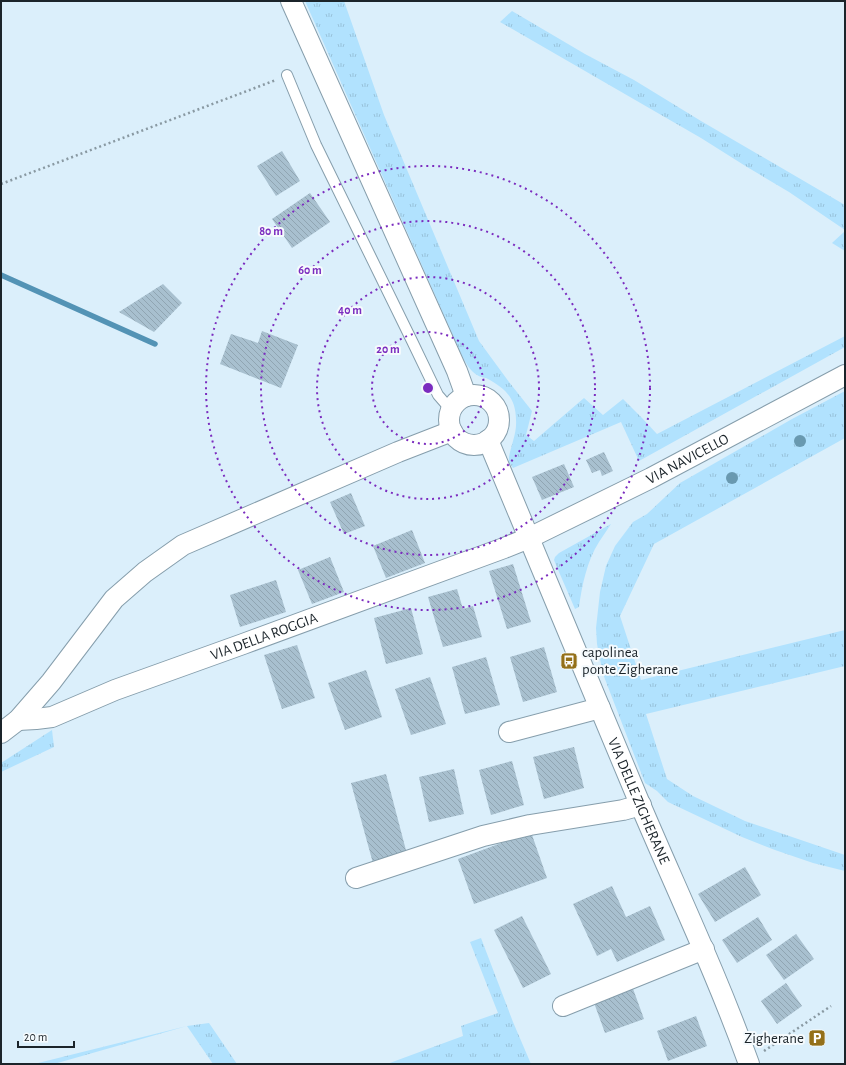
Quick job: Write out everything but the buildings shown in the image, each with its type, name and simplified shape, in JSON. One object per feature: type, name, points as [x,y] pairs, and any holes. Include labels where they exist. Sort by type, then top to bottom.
[{"type":"street","points":[[291,1],[457,371],[466,396]]},
{"type":"street","name":"VIA NAVICELLO","points":[[529,538],[650,478],[845,375]]},
{"type":"street","points":[[466,396],[482,396],[489,400],[498,412],[498,428],[494,435],[480,444],[464,442],[457,438],[452,431],[450,424],[451,410],[455,404],[466,396]]},
{"type":"street","points":[[1,733],[18,720],[51,682],[114,600],[145,572],[183,545],[398,452],[452,431]]},
{"type":"street","name":"VIA DELLE ZIGHERANE","points":[[488,440],[641,805],[704,949],[733,1022],[754,1059]]},
{"type":"street","name":"VIA DELLA ROGGIA","points":[[18,720],[52,717],[115,690],[529,538]]},
{"type":"street","points":[[509,732],[600,708]]},
{"type":"street","points":[[356,878],[483,836],[530,825],[623,810],[641,805]]},
{"type":"street","points":[[563,1006],[704,949]]},
{"type":"lane","points":[[287,75],[316,144],[438,395],[451,410]]},
{"type":"path","points":[[1,184],[287,75]]},
{"type":"path","points":[[754,1059],[831,1006]]},
{"type":"green space","points":[[305,1],[344,1],[384,115],[479,341],[532,411],[526,435],[534,441],[584,398],[603,415],[623,399],[657,434],[845,336],[845,347],[639,461],[621,422],[513,468],[509,462],[516,425],[512,400],[499,386],[472,371],[462,356]]},
{"type":"green space","points":[[512,11],[585,54],[634,80],[845,205],[845,230],[789,192],[701,138],[500,22]]},
{"type":"green space","points":[[845,231],[845,251],[832,243]]},
{"type":"green space","points":[[845,391],[845,438],[654,544],[620,616],[641,680],[845,630],[845,666],[646,714],[667,779],[693,796],[745,821],[845,855],[845,871],[813,863],[742,837],[668,802],[657,791],[645,783],[603,674],[597,644],[596,628],[600,592],[606,566],[615,546],[633,522],[647,514],[680,483],[792,419]]},
{"type":"green space","points":[[611,524],[591,557],[583,582],[579,607],[575,609],[554,560],[555,557],[559,553]]},
{"type":"green space","points":[[52,730],[54,747],[1,772],[1,763]]},
{"type":"green space","points":[[481,938],[513,1022],[531,1064],[387,1064],[463,1036],[461,1026],[498,1013],[470,942]]},
{"type":"green space","points":[[209,1023],[237,1064],[213,1064],[187,1026]]},
{"type":"green space","points":[[187,1026],[54,1064],[34,1064]]},
{"type":"waterway","points":[[1,275],[155,344]]},
{"type":"place","name":"capolinea ponte Zigherane","points":[[569,661]]},
{"type":"place","name":"Zigherane","points":[[817,1038]]}]
